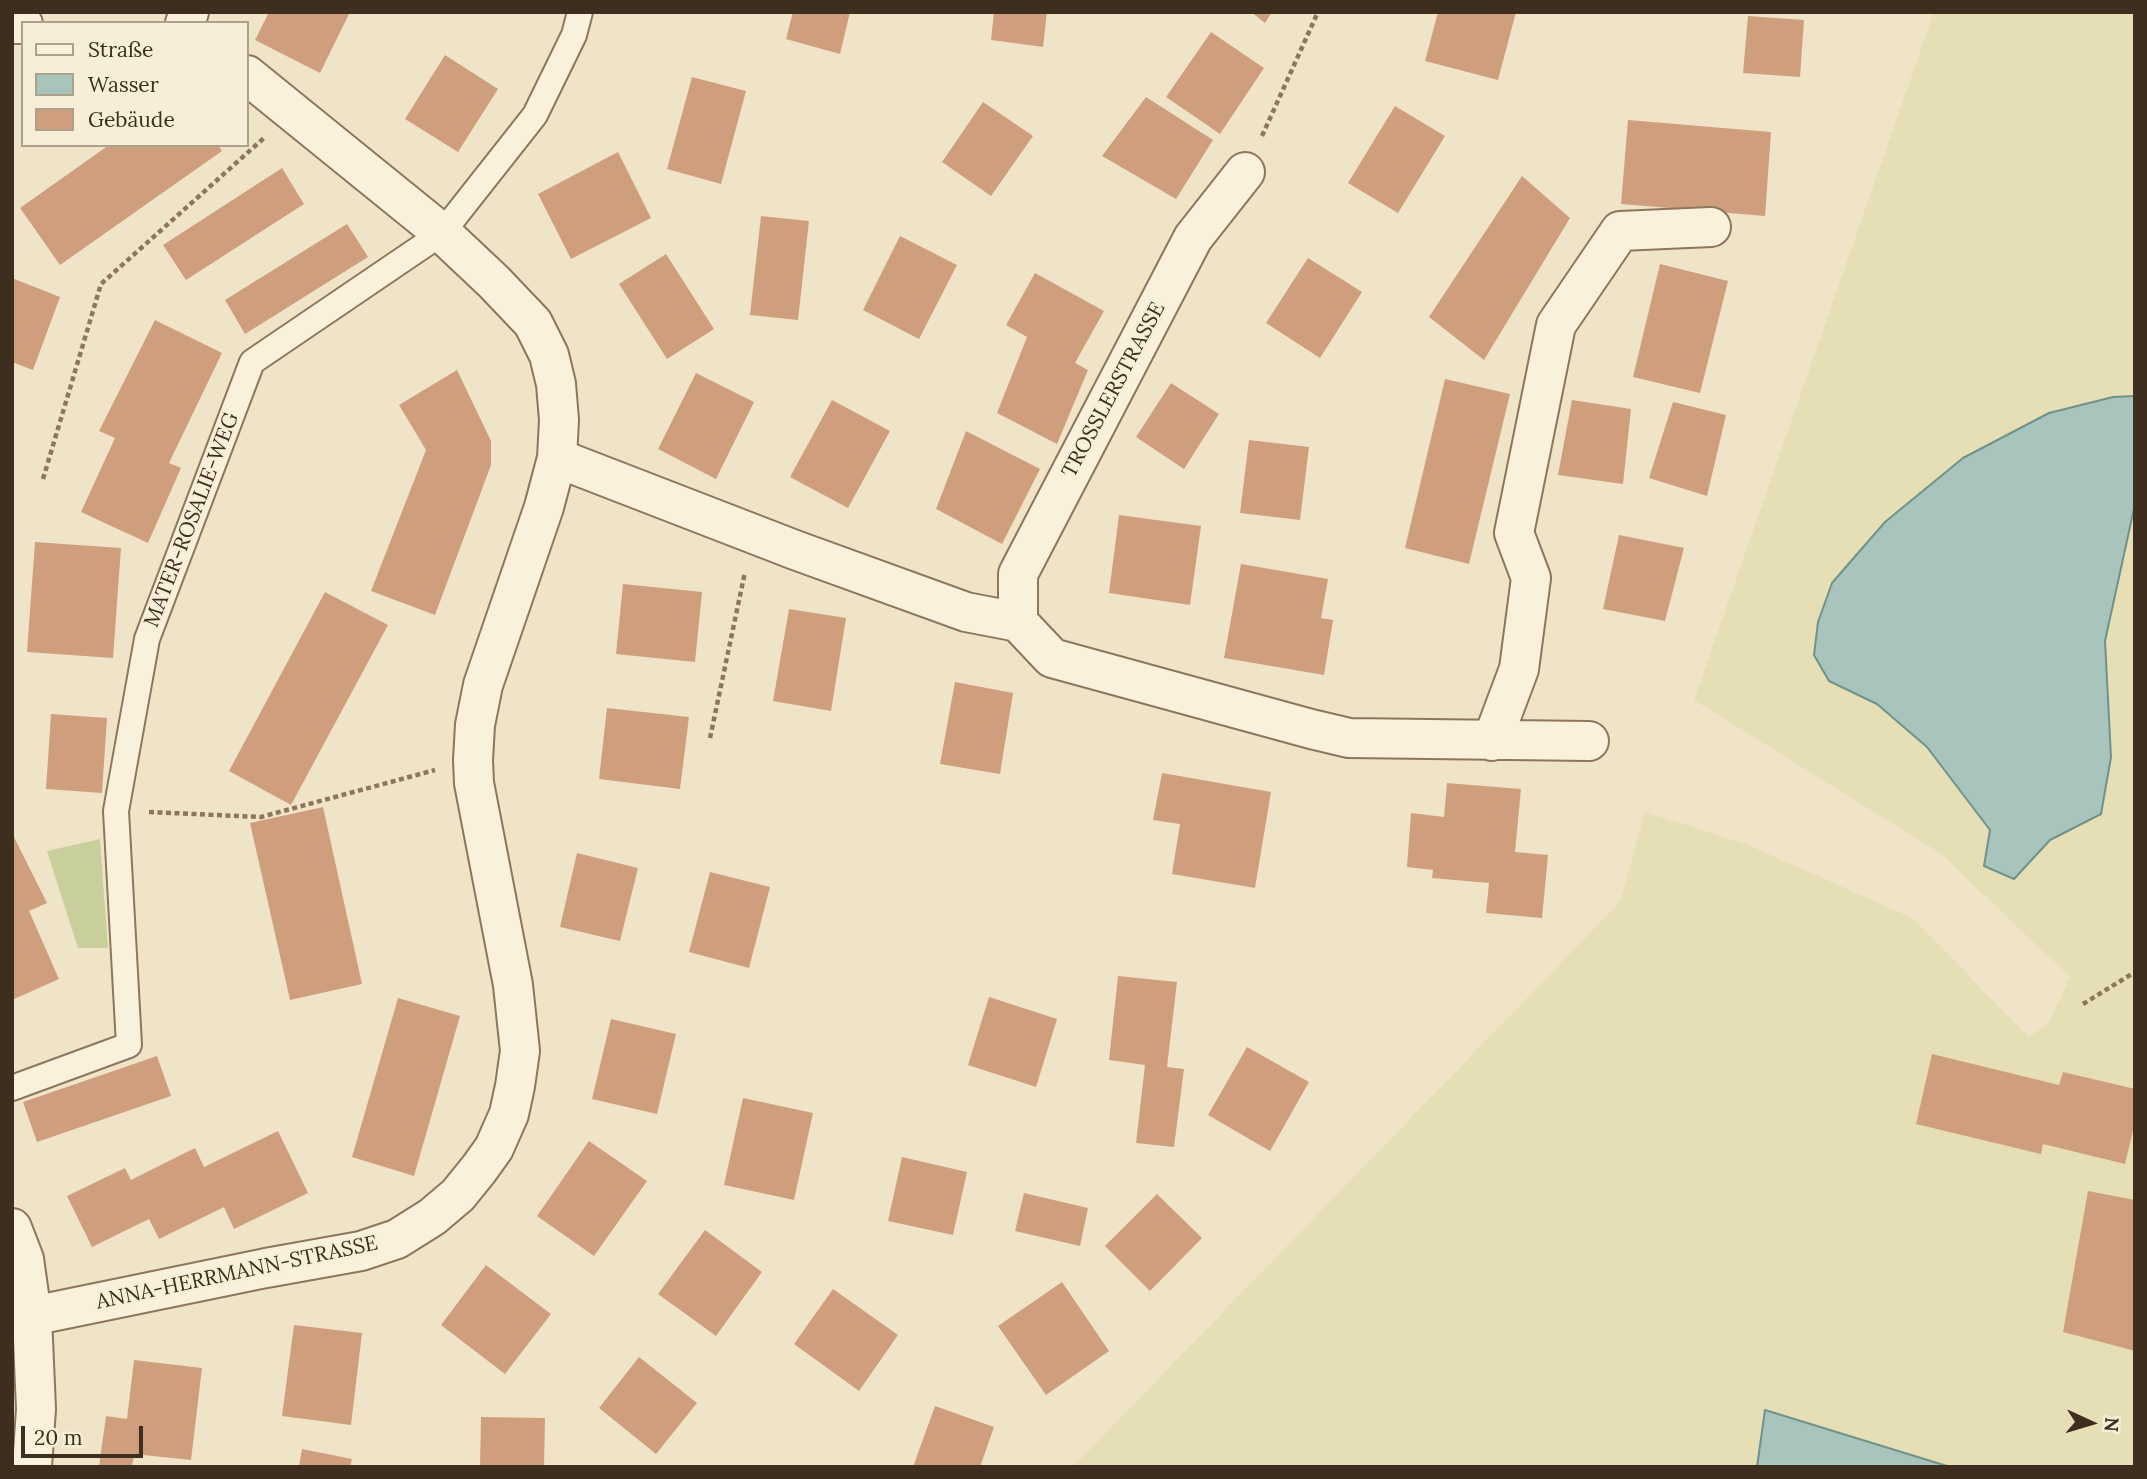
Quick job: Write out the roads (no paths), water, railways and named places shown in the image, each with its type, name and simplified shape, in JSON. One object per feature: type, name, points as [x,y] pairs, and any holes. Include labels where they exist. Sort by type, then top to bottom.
[{"type":"street","name":"ANNA-HERRMANN-STRASSE","points":[[22,1318],[361,1251],[397,1239],[432,1217],[458,1195],[494,1148],[509,1114],[520,1051],[513,985],[474,783],[472,760],[475,725],[483,685],[544,507],[557,458],[559,420],[556,384],[549,355],[533,323],[442,233],[248,76]]},
{"type":"street","name":"TROSSLERSTRASSE","points":[[1018,622],[1018,575],[1193,238],[1245,172]]},
{"type":"street","points":[[1492,741],[1519,669],[1531,578],[1514,533],[1556,325],[1620,231],[1711,227]]},
{"type":"street","points":[[557,458],[966,612],[1018,622],[1052,658],[1349,738],[1589,741]]},
{"type":"street","points":[[12,1228],[24,1259],[22,1318],[36,1409],[32,1467]]},
{"type":"lane","name":"MATER-ROSALIE-WEG","points":[[12,1088],[130,1045],[116,811],[147,639],[252,362],[442,233],[535,115],[574,35],[580,12]]},
{"type":"water","points":[[2135,396],[2135,504],[2105,641],[2111,757],[2101,814],[2050,840],[2014,879],[1984,866],[1990,830],[1927,747],[1877,704],[1829,681],[1814,655],[1818,622],[1832,583],[1885,522],[1963,458],[2049,413],[2113,397]]},
{"type":"water","points":[[1765,1410],[1947,1466],[1948,1467],[1757,1467]]}]
